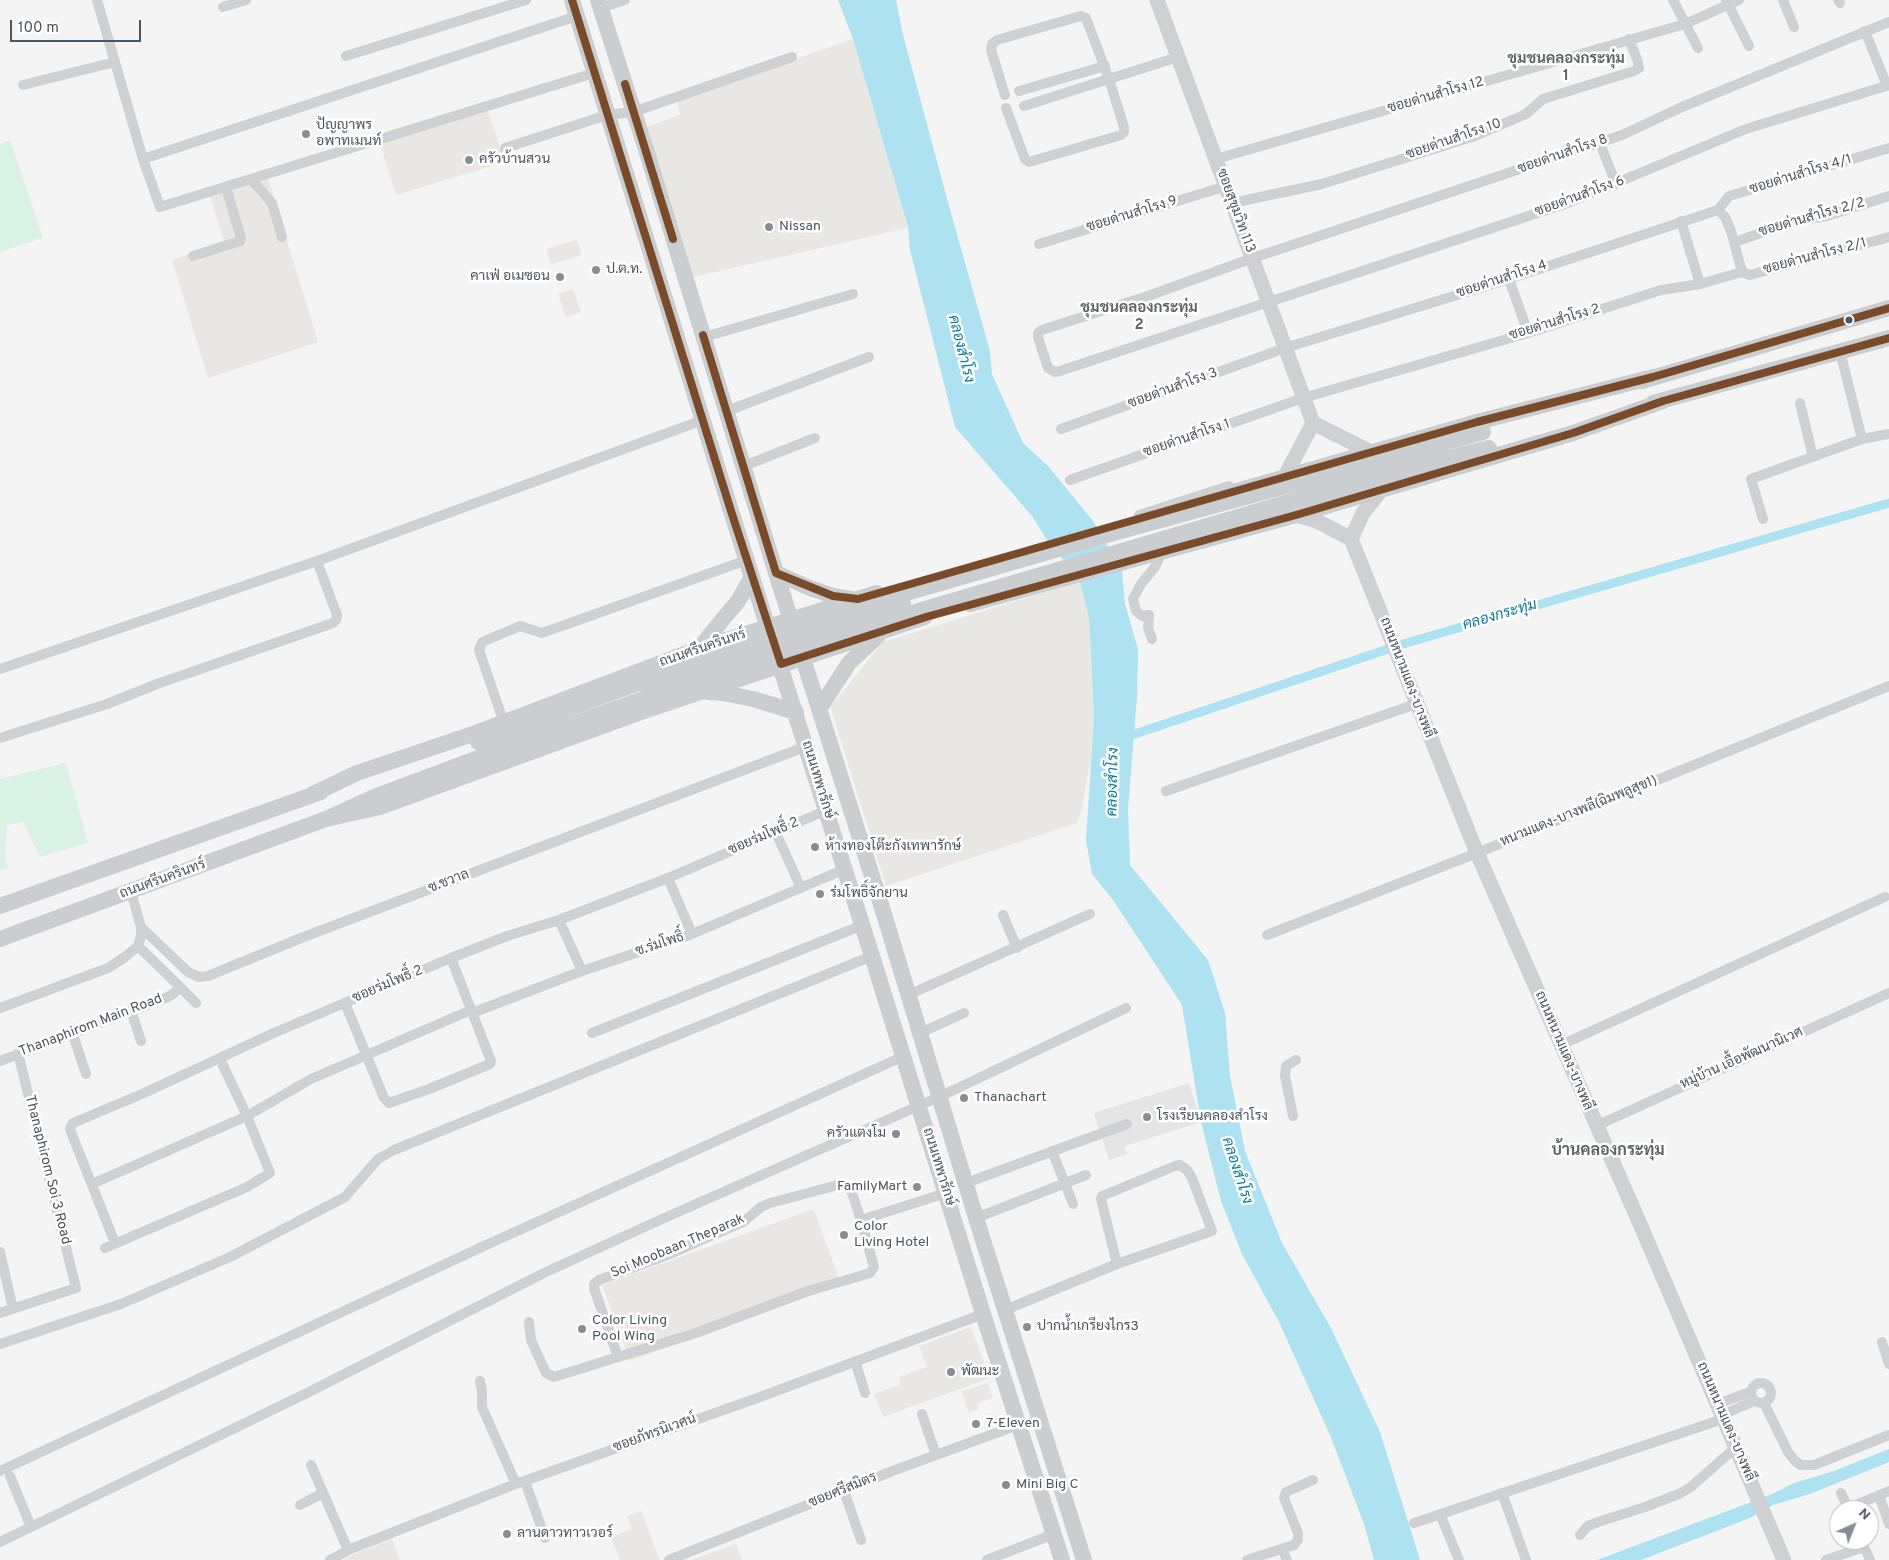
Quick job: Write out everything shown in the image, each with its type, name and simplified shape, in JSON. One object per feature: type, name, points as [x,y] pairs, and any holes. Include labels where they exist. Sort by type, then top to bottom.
[{"type":"main road","name":"ซอยสุขุมวิท 113","points":[[1158,0],[1312,423]]},
{"type":"main road","name":"ถนนเทพารักษ์","points":[[599,4],[776,573],[798,637],[976,1218],[1084,1560]]},
{"type":"main road","name":"ถนนเทพารักษ์","points":[[574,8],[752,577],[807,746],[983,1314],[1062,1560]]},
{"type":"main road","name":"ถนนศรีนครินทร์","points":[[311,795],[357,774],[504,722],[698,649],[768,626],[1234,492],[1287,472],[1373,453],[1477,422],[1652,377],[1889,308]]},
{"type":"main road","name":"ถนนศรีนครินทร์","points":[[0,939],[326,819],[480,750],[749,642],[875,602],[1182,514],[1486,440],[1663,401],[1889,338]]},
{"type":"main road","name":"ถนนศรีนครินทร์","points":[[1486,440],[1652,377]]},
{"type":"main road","name":"ถนนศรีนครินทร์","points":[[326,819],[380,807],[641,712],[926,617],[1249,526],[1302,516],[1383,488],[1573,433],[1663,401]]},
{"type":"main road","points":[[1287,472],[1312,423],[1373,453]]},
{"type":"main road","points":[[1302,516],[1351,539],[1363,513],[1383,488]]},
{"type":"main road","name":"ถนนหนามแดง-บางพลี","points":[[1351,539],[1477,853],[1784,1560]]},
{"type":"main road","points":[[776,573],[833,596],[858,599]]},
{"type":"main road","points":[[698,649],[738,601],[752,577]]},
{"type":"main road","points":[[917,583],[904,592],[903,603],[905,609],[912,616],[926,617]]},
{"type":"main road","points":[[648,688],[774,644],[903,603]]},
{"type":"main road","points":[[820,708],[850,663],[864,648],[886,630]]},
{"type":"main road","points":[[626,676],[638,677],[645,682],[648,688],[650,694],[648,703],[641,712]]},
{"type":"main road","points":[[700,692],[723,693],[753,698],[796,712]]},
{"type":"main road","name":"ถนนศรีนครินทร์","points":[[0,906],[311,795],[480,750]]},
{"type":"street","points":[[97,0],[143,159],[160,207],[594,73]]},
{"type":"street","points":[[222,7],[246,0]]},
{"type":"street","points":[[346,56],[526,0]]},
{"type":"street","points":[[599,4],[625,0]]},
{"type":"street","points":[[1673,0],[1698,48]]},
{"type":"street","name":"ซอยด่านสำโรง 12","points":[[1216,159],[1613,46],[1629,39],[1685,24],[1727,2],[1739,0]]},
{"type":"street","points":[[1783,0],[1794,27]]},
{"type":"street","points":[[1727,2],[1749,46]]},
{"type":"street","points":[[143,159],[574,8]]},
{"type":"street","points":[[1005,95],[991,50],[992,44],[997,40],[1081,16],[1086,18],[1105,66],[1124,132],[1121,135],[1034,162],[1029,162],[1025,159],[1003,102],[1005,95],[1010,90],[1019,91],[1105,66]]},
{"type":"street","name":"ซอยด่านสำโรง 8","points":[[1043,352],[1038,337],[1038,333],[1042,330],[1148,296],[1253,258],[1622,135],[1682,107],[1889,22]]},
{"type":"street","points":[[1865,31],[1888,86]]},
{"type":"street","name":"ซอยด่านสำโรง 10","points":[[1232,203],[1322,184],[1475,136],[1526,114],[1543,99],[1634,71],[1639,68],[1629,39]]},
{"type":"street","points":[[505,148],[607,115],[633,112],[792,57]]},
{"type":"street","points":[[1006,108],[1017,111],[1024,106],[1178,57]]},
{"type":"street","points":[[23,85],[115,62]]},
{"type":"street","name":"ซอยด่านสำโรง 6","points":[[1043,352],[1048,368],[1055,372],[1060,371],[1568,203],[1746,129],[1888,86]]},
{"type":"street","points":[[1019,91],[1025,97],[1024,106]]},
{"type":"street","points":[[1600,141],[1616,184]]},
{"type":"street","name":"ซอยด่านสำโรง 4/1","points":[[1718,210],[1730,196],[1889,148]]},
{"type":"street","points":[[252,179],[272,203],[282,237]]},
{"type":"street","name":"ซอยด่านสำโรง 9","points":[[1039,244],[1226,186]]},
{"type":"street","points":[[193,256],[240,241],[241,238],[226,187]]},
{"type":"street","name":"ซอยด่านสำโรง 2/2","points":[[1735,242],[1792,222],[1827,216],[1889,196]]},
{"type":"street","points":[[1718,210],[1725,217],[1735,242],[1742,272]]},
{"type":"street","name":"ซอยด่านสำโรง 4","points":[[1285,348],[1509,279],[1718,210]]},
{"type":"street","points":[[1681,221],[1700,284]]},
{"type":"street","name":"ซอยด่านสำโรง 2/1","points":[[1742,272],[1750,275],[1889,238]]},
{"type":"street","name":"ซอยด่านสำโรง 2","points":[[1304,398],[1528,332],[1661,290],[1700,284],[1742,272]]},
{"type":"street","points":[[1509,279],[1528,332]]},
{"type":"street","points":[[704,337],[853,294]]},
{"type":"street","name":"ซอยด่านสำโรง 3","points":[[1061,429],[1285,348]]},
{"type":"street","points":[[1840,351],[1862,439]]},
{"type":"street","points":[[727,411],[869,357]]},
{"type":"street","name":"ซอยด่านสำโรง 1","points":[[1070,480],[1304,398]]},
{"type":"street","points":[[1800,403],[1813,457]]},
{"type":"street","points":[[0,669],[317,561],[703,420]]},
{"type":"street","points":[[1763,519],[1751,479],[1862,439],[1889,434]]},
{"type":"street","points":[[744,466],[815,438]]},
{"type":"street","points":[[1139,515],[1287,472]]},
{"type":"street","points":[[1152,639],[1148,628],[1149,615],[1142,616],[1136,611],[1133,599],[1144,580],[1155,567],[1157,555],[1302,516]]},
{"type":"street","points":[[504,722],[479,650],[482,642],[520,626],[542,633],[747,560]]},
{"type":"street","points":[[0,738],[88,710],[333,623],[337,615],[317,561]]},
{"type":"street","name":"หนามแดง-บางพลี(ฉิมพลูสุข1)","points":[[1267,935],[1477,853],[1889,686]]},
{"type":"street","points":[[1166,790],[1416,704]]},
{"type":"street","name":"ซ.ชวาล","points":[[141,927],[188,972],[199,977],[208,976],[301,938],[807,746]]},
{"type":"street","name":"ซอยร่มโพธิ์ 2","points":[[115,1243],[71,1132],[71,1125],[276,1032],[451,958],[507,936],[559,920],[668,878],[827,810]]},
{"type":"street","points":[[776,833],[801,888]]},
{"type":"street","name":"ซ.ร่มโพธิ์","points":[[92,1184],[247,1116],[302,1083],[366,1054],[471,1012],[582,971],[692,934],[845,869]]},
{"type":"street","points":[[668,878],[692,934]]},
{"type":"street","points":[[0,1008],[108,968],[138,946],[141,927],[131,892]]},
{"type":"street","points":[[1561,1045],[1885,897]]},
{"type":"street","points":[[908,996],[1090,914]]},
{"type":"street","points":[[1003,916],[1017,948]]},
{"type":"street","points":[[559,920],[582,971]]},
{"type":"street","points":[[592,1033],[863,925]]},
{"type":"street","name":"Thanaphirom Main Road","points":[[0,1061],[168,996],[180,987],[138,946]]},
{"type":"street","points":[[0,1344],[122,1304],[230,1257],[345,1197],[378,1159],[394,1150],[872,956]]},
{"type":"street","points":[[345,1003],[386,1101],[394,1102],[429,1089],[491,1062],[451,958]]},
{"type":"street","points":[[180,987],[196,1003]]},
{"type":"street","name":"หมู่บ้าน เอื้อพัฒนานิเวศ","points":[[1596,1126],[1889,993]]},
{"type":"street","points":[[0,1542],[316,1389],[546,1272],[939,1097],[1126,1008]]},
{"type":"street","points":[[131,1010],[141,1041]]},
{"type":"street","points":[[920,1034],[964,1013]]},
{"type":"street","points":[[72,1032],[86,1074]]},
{"type":"street","name":"Thanaphirom Soi 3 Road","points":[[13,1309],[76,1288],[18,1053]]},
{"type":"street","points":[[0,1471],[484,1246],[904,1056]]},
{"type":"street","points":[[105,1248],[247,1187],[268,1175],[270,1170],[220,1059]]},
{"type":"street","points":[[1293,1116],[1285,1076],[1286,1066],[1296,1060]]},
{"type":"street","points":[[966,1183],[1127,1124]]},
{"type":"street","points":[[1052,1152],[1073,1204]]},
{"type":"street","points":[[1005,1310],[1117,1264],[1212,1231],[1192,1178],[1187,1170],[1180,1166],[1175,1166],[1102,1196],[1117,1264]]},
{"type":"street","points":[[976,1218],[1086,1175]]},
{"type":"street","name":"Soi Moobaan Theparak","points":[[842,1184],[847,1185],[851,1190],[861,1220],[874,1267],[870,1273],[805,1292],[696,1332],[618,1357],[594,1288],[597,1282],[670,1254],[743,1222],[765,1205],[842,1184]]},
{"type":"street","points":[[861,1220],[946,1194]]},
{"type":"street","points":[[0,1252],[13,1309],[0,1313]]},
{"type":"street","name":"ซอยภัทรนิเวศน์","points":[[330,1560],[348,1550],[521,1482],[983,1314]]},
{"type":"street","points":[[529,1322],[530,1340],[546,1373],[554,1377],[618,1357]]},
{"type":"street","points":[[1882,1342],[1889,1364]]},
{"type":"street","points":[[854,1361],[865,1392]]},
{"type":"street","points":[[480,1381],[482,1407],[521,1482],[545,1538]]},
{"type":"street","points":[[1414,1523],[1502,1493],[1756,1399],[1788,1452],[1801,1465],[1814,1465],[1889,1434]]},
{"type":"street","points":[[922,1414],[936,1455]]},
{"type":"street","name":"ซอยศรีสมิตร","points":[[669,1560],[936,1455],[1018,1425]]},
{"type":"street","points":[[1580,1535],[1588,1526],[1645,1508],[1691,1487],[1736,1447]]},
{"type":"street","points":[[311,1465],[348,1550]]},
{"type":"street","points":[[10,1476],[31,1527]]},
{"type":"street","points":[[1247,1560],[1294,1545],[1298,1540],[1298,1533],[1284,1498],[1286,1492],[1313,1480]]},
{"type":"street","points":[[844,1491],[861,1540]]},
{"type":"street","points":[[1868,1500],[1889,1491]]},
{"type":"street","points":[[300,1505],[323,1493]]},
{"type":"street","points":[[1502,1493],[1526,1560]]},
{"type":"street","points":[[1841,1493],[1844,1500]]},
{"type":"street","points":[[1879,1495],[1889,1524]]},
{"type":"street","points":[[1440,1514],[1459,1560]]},
{"type":"street","points":[[987,1560],[1054,1534]]},
{"type":"street","points":[[1282,1549],[1287,1560]]},
{"type":"street","points":[[1826,1560],[1847,1550]]},
{"type":"shaded area","points":[[853,39],[908,228],[693,277],[647,127],[680,115],[677,100]]},
{"type":"shaded area","name":"ครัวบ้านสวน","points":[[487,108],[505,162],[396,195],[380,143]]},
{"type":"shaded area","points":[[268,178],[318,342],[208,378],[172,260],[224,241],[210,196]]},
{"type":"shaded area","points":[[577,240],[582,255],[551,264],[546,249]]},
{"type":"shaded area","points":[[573,289],[581,312],[566,317],[558,294]]},
{"type":"shaded area","points":[[1080,581],[1089,617],[1094,716],[1091,756],[1082,808],[1077,823],[886,886],[831,709],[832,705],[883,642]]},
{"type":"shaded area","name":"โรงเรียนคลองสำโรง","points":[[1189,1083],[1201,1122],[1125,1146],[1127,1154],[1109,1160],[1094,1113]]},
{"type":"shaded area","points":[[814,1209],[841,1285],[630,1361],[602,1285]]},
{"type":"shaded area","name":"พัฒนะ","points":[[971,1327],[990,1378],[883,1417],[874,1394],[901,1384],[899,1377],[927,1367],[919,1346]]},
{"type":"shaded area","points":[[988,1383],[993,1398],[977,1403],[979,1409],[968,1412],[962,1391]]},
{"type":"shaded area","points":[[641,1511],[660,1560],[620,1560],[611,1537],[632,1529],[627,1516]]},
{"type":"shaded area","points":[[392,1539],[400,1560],[345,1560],[344,1558]]},
{"type":"shaded area","points":[[736,1544],[742,1560],[691,1560]]},
{"type":"green space","points":[[10,140],[43,238],[0,252],[0,144]]},
{"type":"green space","points":[[66,763],[88,843],[40,857],[23,822],[7,825],[5,856],[8,869],[0,869],[0,779]]},
{"type":"water","name":"คลองสำโรง","points":[[838,0],[896,0],[903,35],[990,351],[992,374],[1023,443],[1048,466],[1093,521],[1122,570],[1125,604],[1138,649],[1137,697],[1128,808],[1130,865],[1208,960],[1225,1013],[1230,1076],[1245,1151],[1282,1243],[1331,1328],[1380,1432],[1420,1560],[1374,1560],[1364,1524],[1330,1435],[1279,1322],[1242,1254],[1221,1201],[1201,1122],[1182,1005],[1113,900],[1092,874],[1086,840],[1094,716],[1089,617],[1080,582],[1045,537],[1032,516],[955,427],[910,250],[908,227],[853,39]]},
{"type":"water","points":[[1889,1449],[1889,1462],[1810,1494],[1773,1505],[1750,1518],[1641,1560],[1597,1560],[1770,1495],[1794,1483],[1834,1471]]},
{"type":"waterway","name":"คลองกระทุ่ม","points":[[1123,738],[1403,644],[1889,503]]},
{"type":"transit line","points":[[572,0],[731,511],[781,664],[926,617],[1296,515],[1573,433],[1663,401],[1889,338]]},
{"type":"transit line","points":[[625,84],[673,239]]},
{"type":"transit line","points":[[703,335],[776,573],[833,596],[858,599],[1477,422],[1653,377],[1889,308]]},
{"type":"place","name":"ปัญญาพร อพาทเมนท์","points":[[306,134]]},
{"type":"place","name":"ครัวบ้านสวน","points":[[469,160]]},
{"type":"place","name":"Nissan","points":[[769,227]]},
{"type":"place","name":"ป.ต.ท.","points":[[596,270]]},
{"type":"place","name":"คาเฟ่ อเมซอน","points":[[560,277]]},
{"type":"place","name":"ห้างทองโต๊ะกังเทพารักษ์","points":[[815,847]]},
{"type":"place","name":"ร่มโพธิ์จักยาน","points":[[820,894]]},
{"type":"place","name":"Thanachart","points":[[964,1098]]},
{"type":"place","name":"โรงเรียนคลองสำโรง","points":[[1147,1117]]},
{"type":"place","name":"ครัวแตงโม","points":[[896,1134]]},
{"type":"place","name":"FamilyMart","points":[[917,1187]]},
{"type":"place","name":"Color Living Hotel","points":[[844,1235]]},
{"type":"place","name":"ปากน้ำเกรียงไกร3","points":[[1027,1327]]},
{"type":"place","name":"Color Living Pool Wing","points":[[582,1329]]},
{"type":"place","name":"พัฒนะ","points":[[951,1372]]},
{"type":"place","name":"7-Eleven","points":[[976,1424]]},
{"type":"place","name":"Mini Big C","points":[[1006,1485]]},
{"type":"place","name":"ลานดาวทาวเวอร์","points":[[507,1534]]},
{"type":"district","name":"ชุมชนคลองกระทุ่ม 1","points":[[1566,68]]},
{"type":"district","name":"ชุมชนคลองกระทุ่ม 2","points":[[1139,318]]},
{"type":"district","name":"บ้านคลองกระทุ่ม","points":[[1608,1152]]}]
